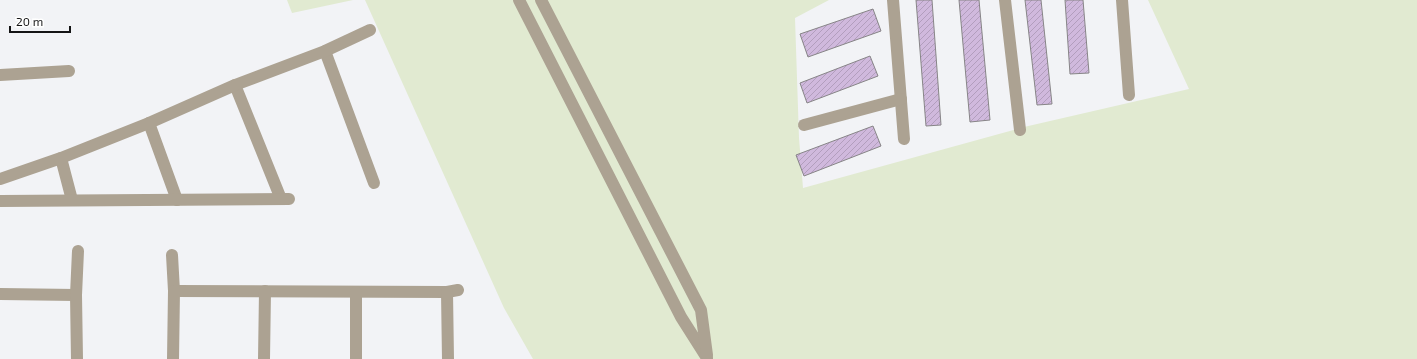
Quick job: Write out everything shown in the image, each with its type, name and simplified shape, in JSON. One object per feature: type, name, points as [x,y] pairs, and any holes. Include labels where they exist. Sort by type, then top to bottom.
[{"type":"street","points":[[519,0],[681,317],[707,358],[701,310],[541,0]]},
{"type":"street","points":[[893,0],[904,139]]},
{"type":"street","points":[[1005,0],[1020,130]]},
{"type":"street","points":[[1122,0],[1129,95]]},
{"type":"street","points":[[0,179],[61,158],[149,123],[235,85],[324,51],[370,30]]},
{"type":"street","points":[[324,51],[374,183]]},
{"type":"street","points":[[0,75],[69,71]]},
{"type":"street","points":[[0,201],[285,199],[235,85]]},
{"type":"street","points":[[804,125],[901,98]]},
{"type":"street","points":[[149,123],[177,200]]},
{"type":"street","points":[[61,158],[72,200]]},
{"type":"street","points":[[77,359],[76,295],[78,251]]},
{"type":"street","points":[[172,255],[174,291],[173,359]]},
{"type":"street","points":[[174,291],[453,291],[448,359]]},
{"type":"street","points":[[264,359],[265,291]]},
{"type":"street","points":[[356,292],[356,359]]},
{"type":"street","points":[[0,294],[76,295]]},
{"type":"green space","points":[[287,0],[353,0],[292,13]]},
{"type":"green space","points":[[365,0],[829,0],[795,18],[799,138],[803,188],[1024,127],[1189,89],[1148,0],[1417,0],[1417,359],[533,359],[504,308]]},
{"type":"building","points":[[916,0],[932,0],[941,125],[926,126]]},
{"type":"building","points":[[959,0],[979,0],[990,120],[970,122]]},
{"type":"building","points":[[1025,0],[1041,0],[1052,104],[1037,105]]},
{"type":"building","points":[[1065,0],[1083,0],[1089,73],[1070,74]]},
{"type":"building","points":[[873,9],[881,31],[808,57],[800,34]]},
{"type":"building","points":[[870,56],[878,76],[807,103],[800,83]]},
{"type":"building","points":[[873,126],[881,146],[804,176],[796,155]]}]
